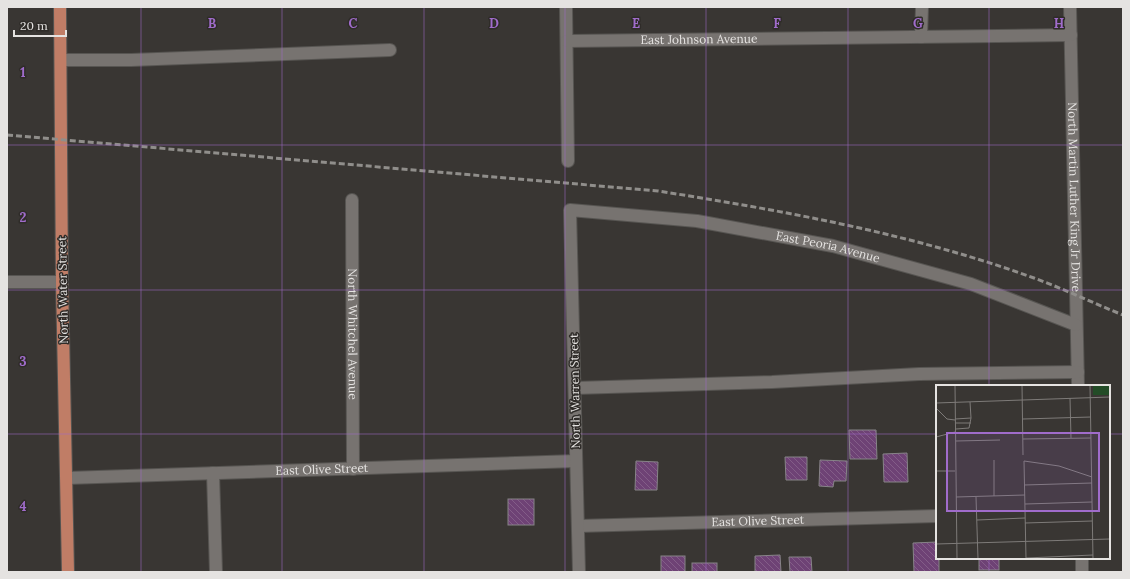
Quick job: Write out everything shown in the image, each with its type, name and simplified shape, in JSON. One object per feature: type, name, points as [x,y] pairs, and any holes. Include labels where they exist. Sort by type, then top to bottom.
[{"type":"main road","name":"North Water Street","points":[[60,7],[62,282],[68,572]]},
{"type":"street","points":[[566,7],[568,161]]},
{"type":"street","points":[[921,37],[922,7]]},
{"type":"street","name":"North Martin Luther King Jr Drive","points":[[1070,7],[1078,385]]},
{"type":"street","name":"East Johnson Avenue","points":[[567,41],[1071,35]]},
{"type":"street","points":[[60,60],[131,60],[390,50]]},
{"type":"street","name":"North Whitchel Avenue","points":[[352,200],[353,469]]},
{"type":"street","name":"East Peoria Avenue","points":[[570,210],[697,221],[834,246],[971,284],[1076,325]]},
{"type":"street","name":"North Warren Street","points":[[570,210],[579,572]]},
{"type":"street","points":[[7,282],[62,282]]},
{"type":"street","points":[[575,388],[772,382],[919,374],[1078,372]]},
{"type":"street","name":"East Olive Street","points":[[67,478],[576,461]]},
{"type":"street","points":[[213,473],[216,572]]},
{"type":"street","name":"East Olive Street","points":[[578,526],[936,516]]},
{"type":"street","points":[[1082,559],[1082,572]]},
{"type":"building","points":[[849,430],[876,430],[877,459],[850,459]]},
{"type":"building","points":[[907,453],[908,482],[884,482],[883,454]]},
{"type":"building","points":[[785,457],[807,457],[807,480],[786,480]]},
{"type":"building","points":[[820,460],[847,461],[846,481],[834,481],[833,487],[819,486]]},
{"type":"building","points":[[636,461],[658,462],[657,490],[635,490]]},
{"type":"building","points":[[508,499],[534,499],[534,525],[508,525]]},
{"type":"building","points":[[936,542],[936,559],[939,559],[939,572],[914,572],[913,543]]},
{"type":"building","points":[[780,555],[781,572],[755,572],[755,556]]},
{"type":"building","points":[[661,556],[685,556],[685,572],[661,572]]},
{"type":"building","points":[[789,557],[811,557],[812,572],[790,572]]},
{"type":"building","points":[[979,559],[999,559],[999,570],[979,570]]},
{"type":"building","points":[[692,563],[717,563],[717,572],[692,572]]},
{"type":"railway","points":[[7,135],[658,191],[801,216],[895,236],[988,262],[1034,278],[1123,315]]}]
